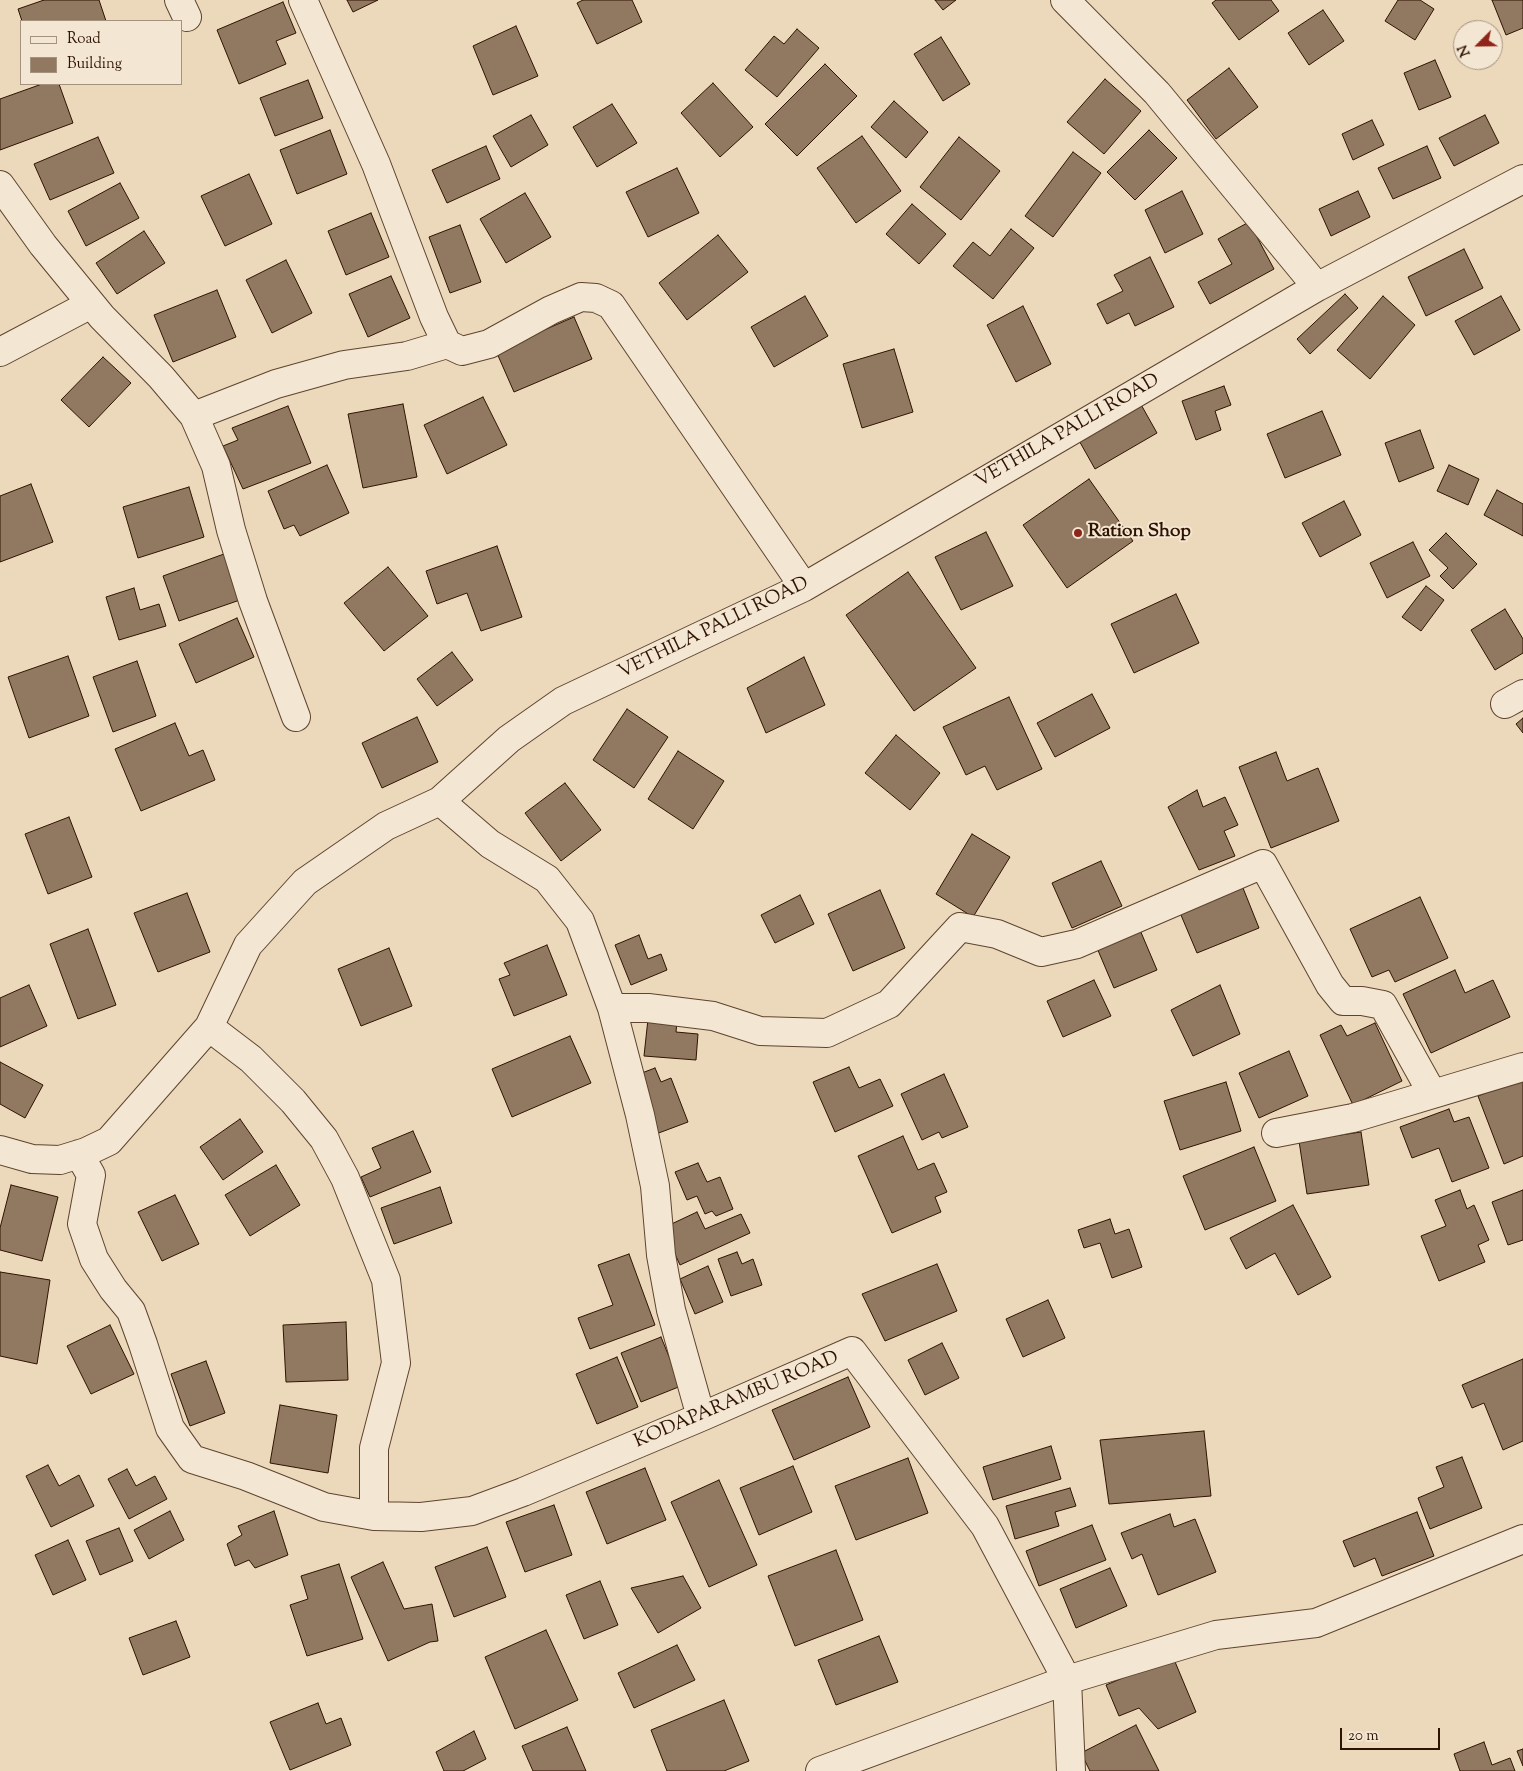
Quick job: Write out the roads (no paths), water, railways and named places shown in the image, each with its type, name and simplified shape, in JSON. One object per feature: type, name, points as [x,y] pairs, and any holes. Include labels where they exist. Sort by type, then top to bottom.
[{"type":"street","points":[[303,0],[376,164],[434,317],[448,344],[462,351],[489,344],[551,310],[581,297],[596,298],[611,305],[804,587]]},
{"type":"street","points":[[1065,0],[1157,93],[1317,287]]},
{"type":"street","name":"VETHILA PALLI ROAD","points":[[0,1150],[32,1159],[60,1160],[108,1141],[209,1027],[248,945],[305,882],[386,826],[440,802],[509,740],[563,701],[804,587],[1317,287],[1523,179]]},
{"type":"street","points":[[0,185],[43,245],[91,304],[161,377],[194,416],[216,466],[231,530],[252,601],[296,717]]},
{"type":"street","points":[[0,352],[91,304]]},
{"type":"street","points":[[194,416],[276,384],[344,366],[407,356],[448,344]]},
{"type":"street","points":[[440,802],[490,844],[548,879],[580,921],[612,1008],[640,1116],[655,1186],[661,1255],[671,1310],[701,1417]]},
{"type":"street","points":[[612,1008],[648,1008],[713,1016],[760,1031],[827,1033],[889,1004],[960,927],[998,934],[1041,952],[1077,944],[1263,864],[1330,985],[1343,1001],[1362,1001],[1383,1005],[1432,1093]]},
{"type":"street","points":[[209,1027],[251,1059],[293,1101],[324,1138],[345,1178],[386,1280],[396,1363],[374,1448],[374,1516]]},
{"type":"street","points":[[1276,1133],[1354,1118],[1523,1066]]},
{"type":"street","name":"KODAPARAMBU ROAD","points":[[79,1154],[91,1175],[82,1224],[94,1259],[131,1311],[170,1428],[192,1459],[246,1476],[324,1507],[374,1516],[421,1517],[472,1511],[523,1492],[852,1352],[985,1526],[1067,1680]]},
{"type":"street","points":[[820,1771],[1067,1680],[1216,1635],[1316,1623],[1523,1539]]},
{"type":"street","points":[[1067,1680],[1071,1771]]},
{"type":"place","name":"Ration Shop","points":[[1078,533]]}]
